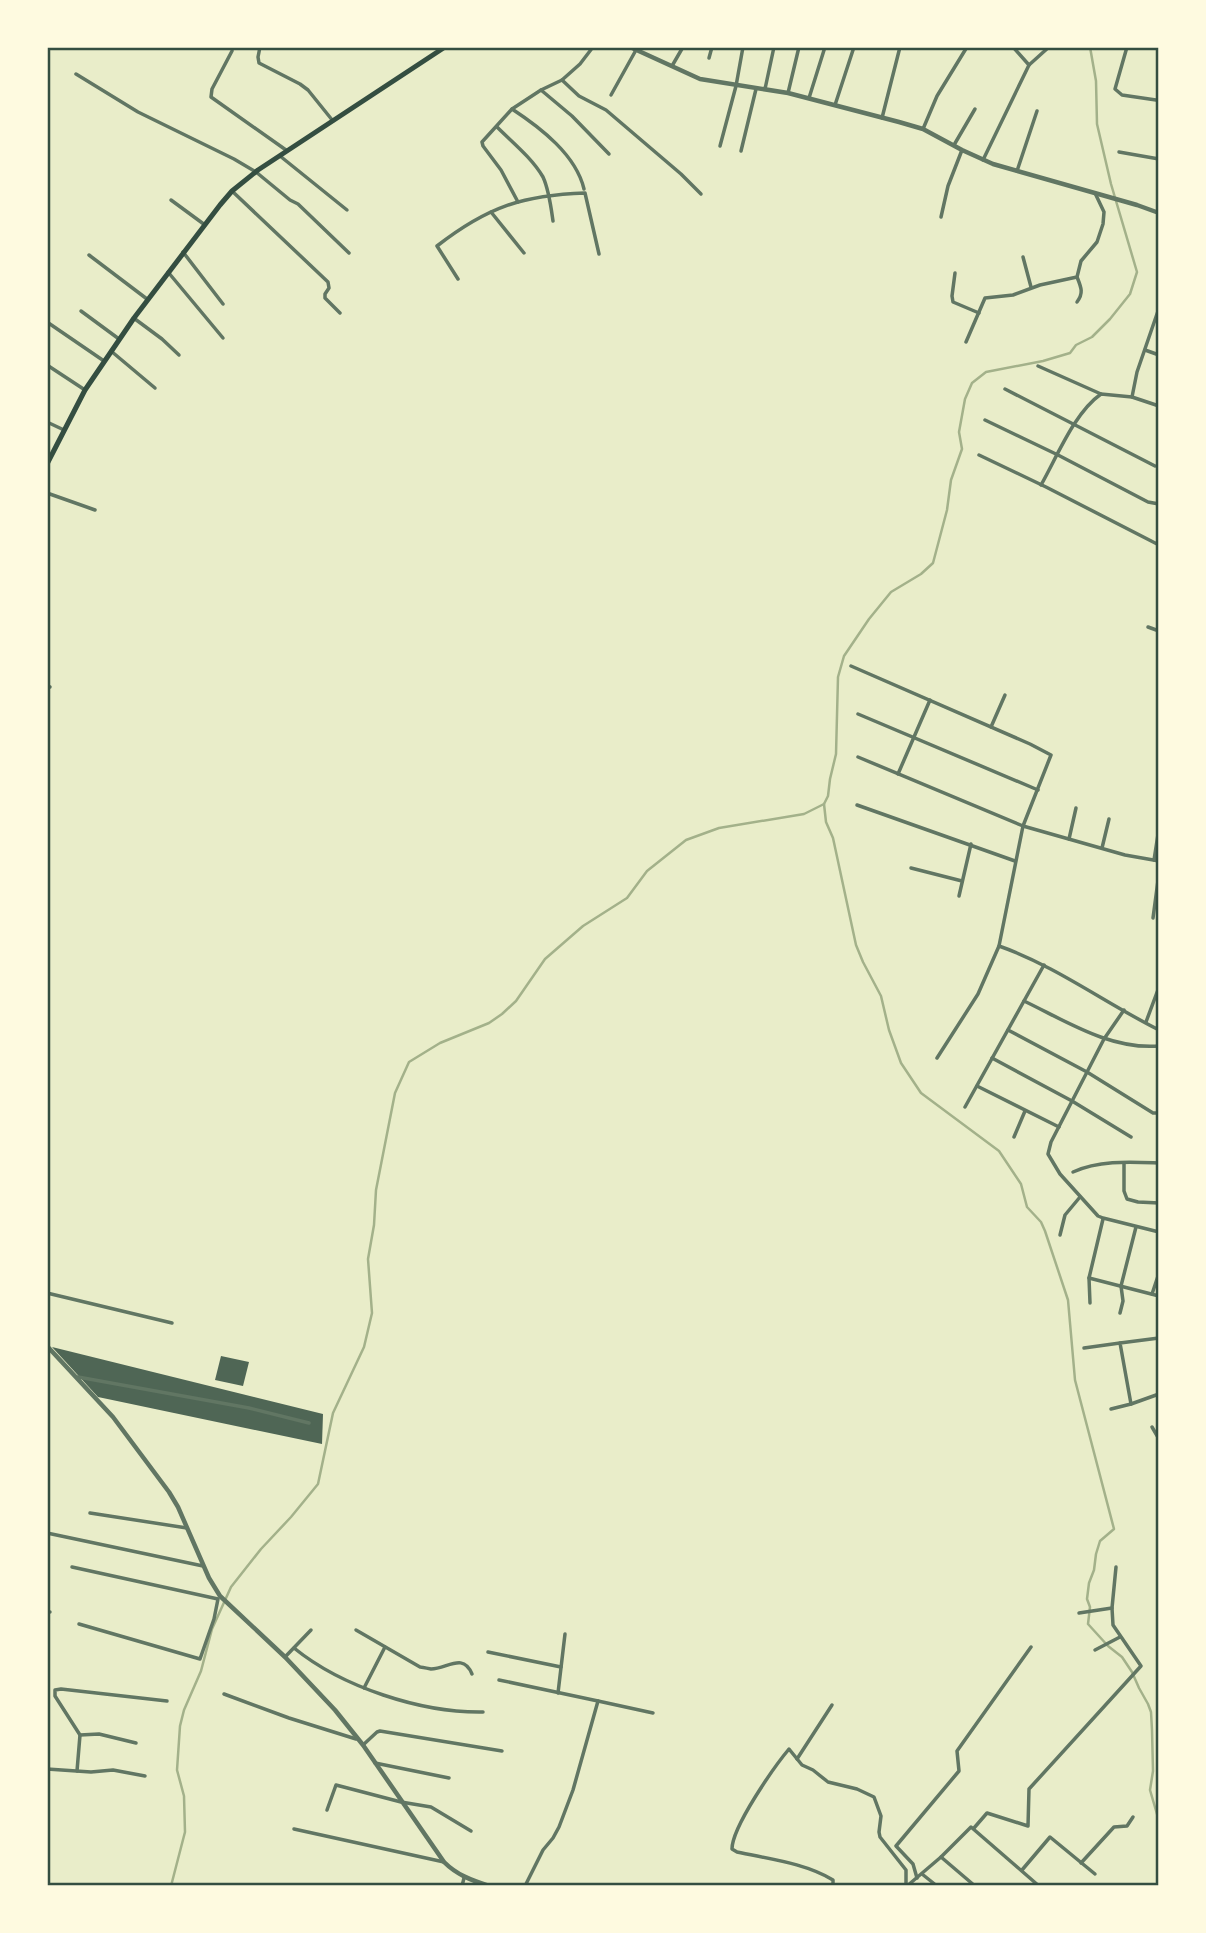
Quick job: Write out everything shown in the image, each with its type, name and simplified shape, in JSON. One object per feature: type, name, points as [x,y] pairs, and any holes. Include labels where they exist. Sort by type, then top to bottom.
[{"type":"main road","points":[[47,464],[85,390],[104,361],[147,299],[232,191],[256,172],[445,47]]},
{"type":"street","points":[[260,47],[259,63],[308,90],[333,121]]},
{"type":"street","points":[[518,202],[483,140],[512,109],[562,80],[580,64],[593,47]]},
{"type":"street","points":[[629,47],[700,79],[788,93],[923,129],[983,160],[1159,213]]},
{"type":"street","points":[[671,67],[683,47]]},
{"type":"street","points":[[709,58],[712,47]]},
{"type":"street","points":[[720,146],[743,47]]},
{"type":"street","points":[[765,89],[774,47]]},
{"type":"street","points":[[788,93],[799,47]]},
{"type":"street","points":[[809,98],[825,47]]},
{"type":"street","points":[[835,105],[854,47]]},
{"type":"street","points":[[882,118],[900,47]]},
{"type":"street","points":[[923,129],[937,96],[967,47]]},
{"type":"street","points":[[1013,47],[1029,65]]},
{"type":"street","points":[[983,160],[1029,65],[1049,47]]},
{"type":"street","points":[[1127,47],[1115,89],[1122,96],[1156,100]]},
{"type":"street","points":[[611,95],[638,50]]},
{"type":"street","points":[[232,51],[213,87],[211,97],[288,151]]},
{"type":"street","points":[[76,74],[138,111],[256,172],[298,204],[349,253]]},
{"type":"street","points":[[562,80],[579,96],[606,110],[701,194]]},
{"type":"street","points":[[741,151],[756,89]]},
{"type":"street","points":[[541,90],[609,154]]},
{"type":"street","points":[[512,109],[564,153],[577,170],[584,189]]},
{"type":"street","points":[[954,145],[975,110]]},
{"type":"street","points":[[1017,171],[1037,111]]},
{"type":"street","points":[[496,126],[543,178],[553,221]]},
{"type":"street","points":[[941,218],[948,186],[962,150]]},
{"type":"street","points":[[1119,152],[1159,159]]},
{"type":"street","points":[[281,156],[347,210]]},
{"type":"street","points":[[232,191],[328,282],[325,298],[340,313]]},
{"type":"street","points":[[1077,302],[1082,292],[1077,277],[1081,261],[1097,242],[1103,224],[1104,212],[1097,193]]},
{"type":"street","points":[[458,279],[438,246],[467,224],[491,212],[549,195],[586,194],[599,254]]},
{"type":"street","points":[[172,200],[205,225]]},
{"type":"street","points":[[491,212],[523,253]]},
{"type":"street","points":[[183,252],[223,303]]},
{"type":"street","points":[[89,254],[147,299]]},
{"type":"street","points":[[1023,257],[1031,287]]},
{"type":"street","points":[[168,272],[223,338]]},
{"type":"street","points":[[955,273],[953,302],[979,313]]},
{"type":"street","points":[[965,342],[985,299],[1013,295],[1031,287],[1077,277]]},
{"type":"street","points":[[81,311],[119,339]]},
{"type":"street","points":[[1132,397],[1137,372],[1158,311]]},
{"type":"street","points":[[134,317],[179,355]]},
{"type":"street","points":[[47,322],[104,361]]},
{"type":"street","points":[[1145,350],[1159,355]]},
{"type":"street","points":[[111,351],[155,388]]},
{"type":"street","points":[[47,365],[85,390]]},
{"type":"street","points":[[1038,366],[1101,394],[1132,397],[1159,406]]},
{"type":"street","points":[[1005,389],[1156,466]]},
{"type":"street","points":[[1041,485],[1075,425],[1091,402],[1101,394]]},
{"type":"street","points":[[985,420],[1148,502],[1159,504]]},
{"type":"street","points":[[47,422],[64,430]]},
{"type":"street","points":[[979,455],[1159,545]]},
{"type":"street","points":[[47,493],[95,510]]},
{"type":"street","points":[[1148,626],[1159,631]]},
{"type":"street","points":[[851,666],[1051,755],[1023,826],[999,946],[978,994],[937,1058]]},
{"type":"street","points":[[991,727],[1005,695]]},
{"type":"street","points":[[898,774],[930,701]]},
{"type":"street","points":[[858,714],[1038,790]]},
{"type":"street","points":[[858,757],[1023,826],[1125,855],[1156,861],[1159,828]]},
{"type":"street","points":[[857,806],[1015,861]]},
{"type":"street","points":[[1069,839],[1076,808]]},
{"type":"street","points":[[1102,848],[1109,820]]},
{"type":"street","points":[[959,896],[971,844]]},
{"type":"street","points":[[911,868],[962,881]]},
{"type":"street","points":[[1153,918],[1159,873]]},
{"type":"street","points":[[999,946],[1044,965],[1159,1030]]},
{"type":"street","points":[[965,1107],[1044,965]]},
{"type":"street","points":[[1146,1022],[1159,987]]},
{"type":"street","points":[[1024,1001],[1104,1039],[1132,1045],[1159,1046]]},
{"type":"street","points":[[1124,1010],[1104,1039],[1048,1147],[1048,1154],[1060,1174],[1090,1209],[1103,1219],[1159,1232]]},
{"type":"street","points":[[1007,1030],[1087,1072],[1153,1113],[1159,1113]]},
{"type":"street","points":[[992,1058],[1072,1101],[1131,1137]]},
{"type":"street","points":[[977,1086],[1059,1127]]},
{"type":"street","points":[[1014,1137],[1025,1111]]},
{"type":"street","points":[[1124,1163],[1124,1191],[1127,1199],[1159,1203]]},
{"type":"street","points":[[1073,1172],[1093,1165],[1159,1163]]},
{"type":"street","points":[[1060,1235],[1065,1215],[1080,1197]]},
{"type":"street","points":[[1090,1303],[1089,1278],[1103,1219]]},
{"type":"street","points":[[1121,1313],[1124,1301],[1121,1286],[1136,1226]]},
{"type":"street","points":[[1152,1294],[1159,1273]]},
{"type":"street","points":[[1089,1278],[1159,1296]]},
{"type":"street","points":[[47,1293],[172,1323]]},
{"type":"street","points":[[1084,1348],[1159,1338]]},
{"type":"street","points":[[1121,1343],[1131,1404]]},
{"type":"street","points":[[47,1346],[113,1417],[153,1469],[173,1500],[218,1596],[285,1657],[335,1710],[363,1745],[444,1861],[464,1878],[489,1886]]},
{"type":"street","points":[[76,1377],[249,1408],[309,1423]]},
{"type":"street","points":[[1111,1409],[1159,1394]]},
{"type":"street","points":[[1152,1427],[1159,1439]]},
{"type":"street","points":[[90,1513],[187,1528]]},
{"type":"street","points":[[47,1533],[203,1566]]},
{"type":"street","points":[[72,1567],[218,1596]]},
{"type":"street","points":[[974,1828],[987,1813],[1028,1826],[1029,1789],[1141,1666],[1114,1625],[1112,1608],[1116,1567]]},
{"type":"street","points":[[79,1624],[200,1659],[214,1619],[218,1596]]},
{"type":"street","points":[[1079,1613],[1112,1608]]},
{"type":"street","points":[[285,1657],[311,1630]]},
{"type":"street","points":[[356,1630],[413,1664],[431,1669],[459,1662],[466,1665],[472,1674]]},
{"type":"street","points":[[558,1693],[565,1634]]},
{"type":"street","points":[[1096,1650],[1120,1637]]},
{"type":"street","points":[[364,1688],[385,1647]]},
{"type":"street","points":[[917,1878],[913,1864],[896,1846],[960,1771],[957,1751],[1031,1647]]},
{"type":"street","points":[[294,1648],[331,1673],[364,1688],[419,1704],[483,1712]]},
{"type":"street","points":[[488,1652],[561,1667]]},
{"type":"street","points":[[499,1680],[653,1713]]},
{"type":"street","points":[[77,1771],[80,1735],[55,1696],[56,1689],[167,1701]]},
{"type":"street","points":[[224,1694],[358,1739]]},
{"type":"street","points":[[525,1886],[543,1850],[553,1838],[573,1790],[598,1701]]},
{"type":"street","points":[[797,1759],[832,1704]]},
{"type":"street","points":[[363,1745],[380,1731],[502,1751]]},
{"type":"street","points":[[80,1735],[99,1734],[136,1743]]},
{"type":"street","points":[[833,1886],[834,1880],[823,1874],[732,1849],[738,1829],[780,1759],[789,1749],[803,1765],[828,1782],[874,1797],[881,1816],[880,1837],[906,1870],[906,1886]]},
{"type":"street","points":[[375,1763],[449,1778]]},
{"type":"street","points":[[47,1769],[113,1770],[145,1776]]},
{"type":"street","points":[[327,1810],[336,1785],[439,1810],[471,1831]]},
{"type":"street","points":[[1082,1863],[1114,1827],[1127,1826],[1133,1817]]},
{"type":"street","points":[[906,1886],[971,1827],[1039,1886]]},
{"type":"street","points":[[294,1829],[444,1861]]},
{"type":"street","points":[[1021,1870],[1050,1837],[1095,1874]]},
{"type":"street","points":[[941,1857],[975,1886]]},
{"type":"street","points":[[922,1874],[937,1886]]},
{"type":"street","points":[[462,1886],[464,1878]]},
{"type":"building","points":[[52,1347],[323,1414],[322,1444],[98,1397]]},
{"type":"building","points":[[221,1356],[249,1362],[243,1386],[215,1380]]},
{"type":"waterway","points":[[171,1886],[185,1832],[184,1796],[177,1770],[180,1726],[184,1710],[201,1671],[212,1629],[231,1587],[318,1484],[333,1413],[364,1347],[372,1313],[368,1259],[376,1190],[395,1093],[409,1062],[440,1043],[489,1023],[502,1014],[516,1001],[545,959],[583,926],[627,898],[647,871],[686,840],[719,828],[804,814],[824,804],[836,754],[838,677],[844,656],[891,592],[921,574],[933,563],[947,510],[951,480],[962,449],[959,432],[965,399],[972,383],[986,372],[1070,353],[1076,345],[1092,337],[1130,294],[1137,272],[1111,184],[1097,124],[1096,81],[1090,47]]},
{"type":"waterway","points":[[824,804],[856,945],[881,996],[901,1063],[921,1093],[999,1151],[1021,1184],[1027,1207],[1041,1222],[1068,1300],[1075,1380],[1114,1529],[1100,1541],[1096,1554],[1087,1599],[1090,1607],[1088,1624],[1122,1657],[1151,1712],[1153,1771],[1150,1790],[1159,1821]]}]
